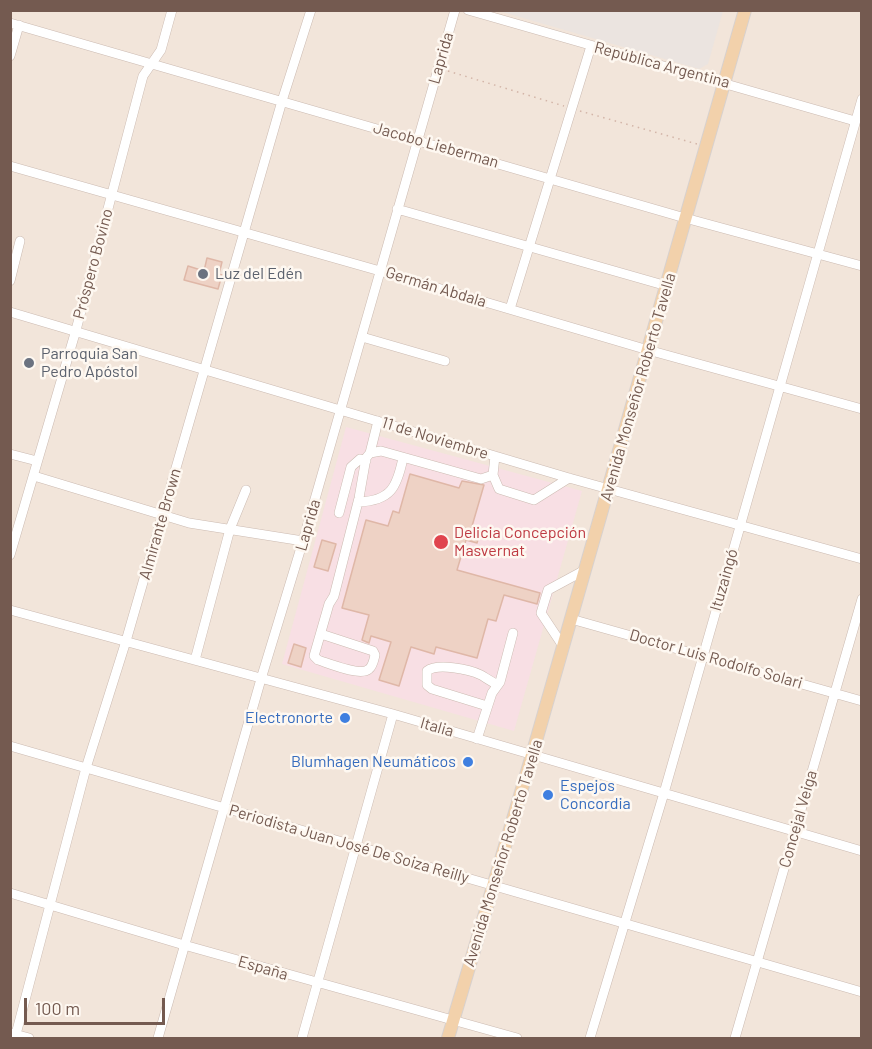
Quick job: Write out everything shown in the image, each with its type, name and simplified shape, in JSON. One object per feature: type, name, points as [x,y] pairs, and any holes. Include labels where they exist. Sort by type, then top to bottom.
[{"type":"main road","name":"Avenida Monseñor Roberto Tavella","points":[[448,1038],[532,755],[745,10]]},
{"type":"street","name":"Próspero Bovino","points":[[11,553],[76,330],[143,76],[161,50],[172,10]]},
{"type":"street","name":"Almirante Brown","points":[[14,1036],[86,768],[126,641],[310,10]]},
{"type":"street","name":"Laprida","points":[[158,1038],[455,10]]},
{"type":"street","name":"República Argentina","points":[[468,10],[855,121]]},
{"type":"street","name":"Jacobo Lieberman","points":[[15,24],[685,218],[861,266]]},
{"type":"street","points":[[10,56],[15,24]]},
{"type":"street","points":[[510,309],[591,46]]},
{"type":"street","name":"Ituzaingó","points":[[590,1038],[664,793],[861,99]]},
{"type":"street","name":"Germán Abdala","points":[[10,166],[112,193],[648,350],[861,409]]},
{"type":"street","points":[[398,209],[667,286]]},
{"type":"street","points":[[10,280],[20,241]]},
{"type":"street","name":"11 de Noviembre","points":[[10,312],[569,478],[861,559]]},
{"type":"street","points":[[362,337],[445,361]]},
{"type":"street","points":[[321,634],[372,651],[375,655],[369,670],[360,673],[318,660],[314,656],[329,604],[334,596],[378,421]]},
{"type":"street","points":[[339,513],[351,467],[360,459],[381,452],[481,479],[493,475]]},
{"type":"street","points":[[10,454],[37,461]]},
{"type":"street","points":[[495,456],[493,475],[499,489],[534,500],[569,478]]},
{"type":"street","points":[[358,502],[376,500],[394,487],[403,458]]},
{"type":"street","points":[[33,476],[189,523],[303,541]]},
{"type":"street","points":[[195,660],[230,529],[246,490]]},
{"type":"street","points":[[563,646],[541,613],[544,602],[548,590],[585,570]]},
{"type":"street","name":"Concejal Veiga","points":[[735,1038],[861,599]]},
{"type":"street","name":"Italia","points":[[10,610],[393,714],[861,850]]},
{"type":"street","name":"Doctor Luis Rodolfo Solari","points":[[571,619],[703,654],[861,701]]},
{"type":"street","points":[[477,739],[492,693],[498,685],[513,633]]},
{"type":"street","points":[[487,706],[432,689],[427,685],[427,671],[431,668],[449,666],[481,675],[498,685]]},
{"type":"street","points":[[302,1038],[393,714]]},
{"type":"street","name":"Periodista Juan José De Soiza Reilly","points":[[10,746],[861,992]]},
{"type":"street","name":"España","points":[[10,893],[184,945],[517,1038]]},
{"type":"street","points":[[14,1036],[29,1038]]},
{"type":"shaded area","points":[[723,10],[708,64],[699,69],[499,11]]},
{"type":"shaded area","points":[[11,11],[861,11],[861,1038],[11,1038]]},
{"type":"shaded area","name":"Delicia Concepción Masvernat","points":[[346,427],[582,491],[514,731],[282,664]]},
{"type":"building","name":"Luz del Edén","points":[[207,258],[222,262],[219,274],[222,275],[218,289],[184,280],[188,266],[204,271]]},
{"type":"building","points":[[410,474],[459,488],[462,481],[484,485],[470,533],[479,536],[477,543],[466,540],[457,570],[540,593],[537,604],[504,595],[496,621],[488,619],[477,658],[436,647],[434,654],[411,647],[399,686],[379,680],[391,642],[371,636],[369,643],[362,640],[369,615],[342,608],[366,520],[388,526],[393,511],[399,513]]},
{"type":"building","points":[[322,540],[336,544],[328,571],[314,567]]},
{"type":"building","points":[[294,644],[306,648],[301,667],[288,663]]},
{"type":"place","name":"Luz del Edén","points":[[203,274]]},
{"type":"place","name":"Parroquia San Pedro Apóstol","points":[[29,363]]},
{"type":"place","name":"Delicia Concepción Masvernat","points":[[441,542]]},
{"type":"place","name":"Electronorte","points":[[345,718]]},
{"type":"place","name":"Blumhagen Neumáticos","points":[[468,762]]},
{"type":"place","name":"Espejos Concordia","points":[[548,795]]}]
